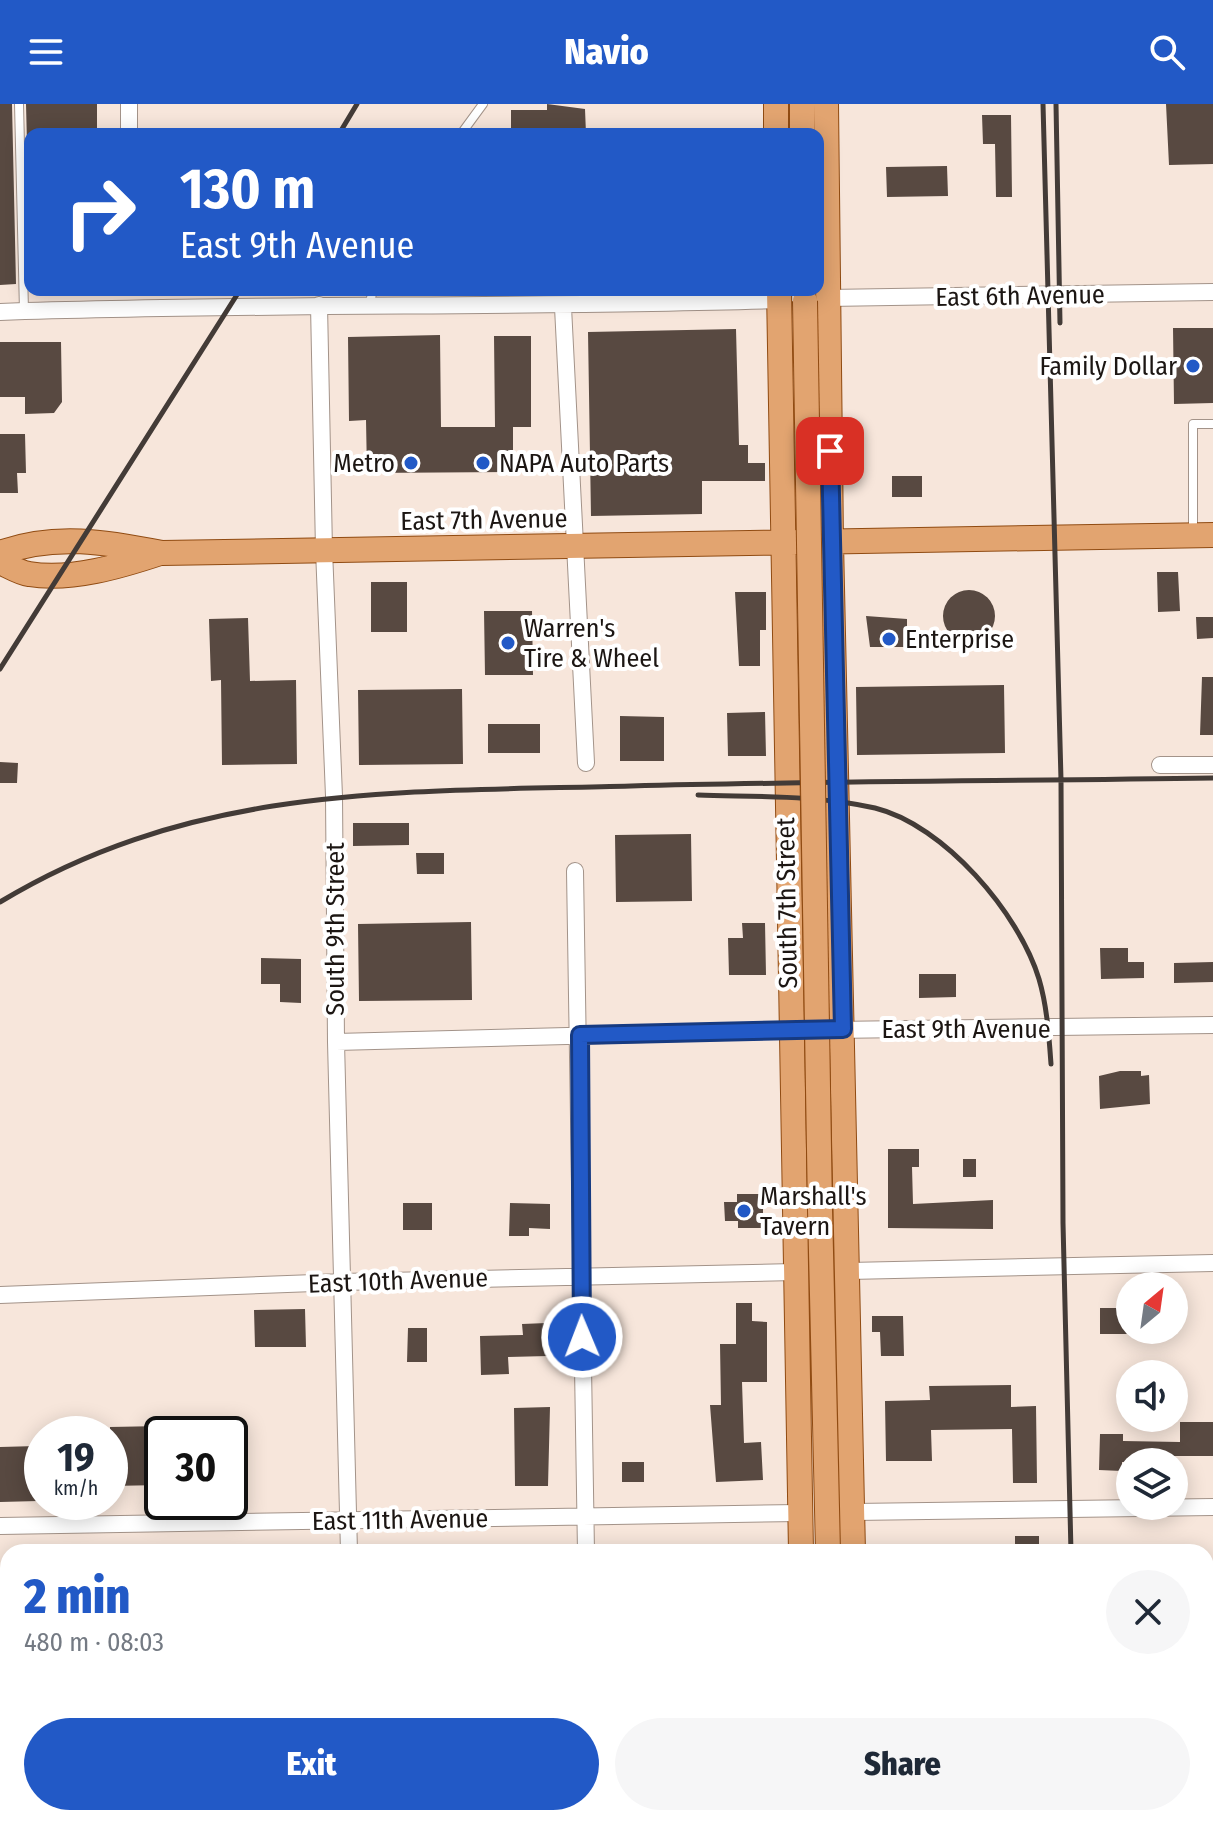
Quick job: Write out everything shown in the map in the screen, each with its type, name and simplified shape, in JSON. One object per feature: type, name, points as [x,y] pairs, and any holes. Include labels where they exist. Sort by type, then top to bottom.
[{"type":"main road","points":[[776,104],[776,128]]},
{"type":"main road","points":[[802,104],[802,128]]},
{"type":"main road","points":[[824,132],[826,104]]},
{"type":"main road","points":[[779,296],[807,542],[843,1029],[853,1544]]},
{"type":"main road","points":[[801,1544],[791,1031],[812,297]]},
{"type":"main road","name":"South 7th Street","points":[[812,297],[820,1209],[828,1544]]},
{"type":"main road","name":"East 7th Avenue","points":[[0,553],[30,542],[83,540],[162,553],[1203,535]]},
{"type":"main road","name":"East 7th Avenue","points":[[0,562],[29,574],[62,573],[110,570],[162,553]]},
{"type":"street","points":[[129,104],[129,128]]},
{"type":"street","name":"East 6th Avenue","points":[[812,297],[1213,292]]},
{"type":"street","points":[[131,296],[131,308]]},
{"type":"street","points":[[0,312],[319,305],[371,298],[563,307],[761,296]]},
{"type":"street","name":"South 9th Street","points":[[319,305],[324,550],[334,796],[336,1042],[349,1544]]},
{"type":"street","points":[[563,307],[586,763]]},
{"type":"street","points":[[1160,765],[1213,765]]},
{"type":"street","points":[[575,871],[586,1544]]},
{"type":"street","name":"East 9th Avenue","points":[[336,1042],[843,1029],[1213,1025]]},
{"type":"street","points":[[849,1271],[1213,1263]]},
{"type":"street","name":"East 10th Avenue","points":[[0,1295],[341,1282],[795,1272]]},
{"type":"street","points":[[854,1512],[1213,1507]]},
{"type":"street","name":"East 11th Avenue","points":[[0,1526],[799,1513]]},
{"type":"lane","points":[[19,104],[24,277]]},
{"type":"lane","points":[[465,128],[483,104]]},
{"type":"lane","points":[[25,296],[25,312]]},
{"type":"lane","points":[[1203,535],[1193,424],[1213,424]]},
{"type":"building","points":[[0,104],[12,104],[16,284],[0,285]]},
{"type":"building","points":[[26,104],[97,104],[97,128],[27,128]]},
{"type":"building","points":[[547,104],[585,109],[586,128],[511,128],[511,110],[547,110]]},
{"type":"building","points":[[1166,104],[1213,104],[1213,164],[1169,165]]},
{"type":"building","points":[[982,115],[1011,115],[1012,197],[996,197],[995,144],[983,144]]},
{"type":"building","points":[[947,166],[948,196],[887,197],[886,167]]},
{"type":"building","name":"Family Dollar","points":[[1173,328],[1213,328],[1213,403],[1174,404]]},
{"type":"building","points":[[736,329],[739,445],[748,445],[748,463],[765,463],[765,481],[702,481],[702,514],[591,516],[588,332]]},
{"type":"building","points":[[440,335],[441,427],[495,427],[494,336],[531,336],[531,427],[513,427],[513,472],[367,473],[366,420],[349,421],[348,337]]},
{"type":"building","points":[[0,342],[61,342],[62,402],[54,413],[25,414],[25,397],[0,397]]},
{"type":"building","points":[[0,434],[25,434],[26,473],[17,473],[18,493],[0,493]]},
{"type":"building","points":[[892,476],[922,476],[922,497],[892,497]]},
{"type":"building","points":[[1157,572],[1178,572],[1180,611],[1158,612]]},
{"type":"building","points":[[371,582],[407,582],[407,632],[371,632]]},
{"type":"building","points":[[969,590],[988,597],[995,616],[988,635],[969,642],[950,635],[943,616],[950,597]]},
{"type":"building","points":[[735,592],[766,592],[766,630],[760,630],[760,666],[739,666]]},
{"type":"building","name":"Warren's Tire & Wheel","points":[[484,611],[532,611],[533,675],[485,675]]},
{"type":"building","name":"Enterprise","points":[[866,616],[907,619],[907,647],[870,647]]},
{"type":"building","points":[[1196,617],[1213,617],[1213,638],[1197,639]]},
{"type":"building","points":[[248,618],[250,681],[296,680],[297,764],[222,765],[221,680],[211,681],[209,619]]},
{"type":"building","points":[[1202,677],[1213,677],[1213,735],[1200,735]]},
{"type":"building","points":[[1004,685],[1005,753],[857,755],[856,687]]},
{"type":"building","points":[[462,689],[463,764],[359,765],[358,690]]},
{"type":"building","points":[[765,712],[766,756],[728,756],[727,713]]},
{"type":"building","points":[[620,716],[664,717],[664,761],[620,761]]},
{"type":"building","points":[[488,724],[540,724],[540,753],[488,753]]},
{"type":"building","points":[[0,762],[18,763],[17,783],[0,783]]},
{"type":"building","points":[[353,823],[409,823],[409,845],[353,846]]},
{"type":"building","points":[[691,834],[692,901],[616,902],[615,835]]},
{"type":"building","points":[[416,853],[444,853],[444,874],[417,874]]},
{"type":"building","points":[[471,922],[472,1000],[359,1001],[358,924]]},
{"type":"building","points":[[742,923],[765,923],[766,975],[729,975],[728,938],[743,938]]},
{"type":"building","points":[[1100,948],[1128,948],[1128,962],[1144,962],[1144,978],[1101,979]]},
{"type":"building","points":[[261,958],[301,959],[301,1003],[280,1002],[280,984],[261,984]]},
{"type":"building","points":[[1213,962],[1213,982],[1174,983],[1174,963]]},
{"type":"building","points":[[919,974],[956,974],[956,997],[919,998]]},
{"type":"building","points":[[1120,1071],[1141,1071],[1141,1076],[1149,1075],[1150,1104],[1100,1109],[1099,1076]]},
{"type":"building","points":[[888,1149],[919,1149],[919,1167],[912,1167],[913,1204],[993,1200],[993,1229],[888,1228]]},
{"type":"building","points":[[963,1159],[976,1159],[976,1177],[963,1177]]},
{"type":"building","name":"Marshall's Tavern","points":[[737,1194],[763,1194],[763,1228],[738,1228],[738,1221],[725,1221],[724,1202],[737,1202]]},
{"type":"building","points":[[403,1203],[432,1203],[432,1230],[403,1230]]},
{"type":"building","points":[[510,1203],[550,1204],[550,1229],[529,1228],[529,1236],[509,1236]]},
{"type":"building","points":[[736,1303],[752,1303],[752,1321],[767,1322],[767,1382],[742,1382],[744,1443],[761,1442],[763,1480],[716,1482],[710,1405],[721,1405],[720,1344],[736,1344]]},
{"type":"building","points":[[1100,1308],[1116,1308],[1116,1334],[1100,1334]]},
{"type":"building","points":[[305,1309],[306,1347],[255,1347],[254,1310]]},
{"type":"building","points":[[872,1316],[903,1316],[904,1356],[881,1356],[880,1332],[872,1332]]},
{"type":"building","points":[[547,1323],[548,1356],[508,1357],[509,1374],[481,1375],[480,1336],[523,1335],[522,1324]]},
{"type":"building","points":[[408,1328],[427,1328],[427,1362],[407,1362]]},
{"type":"building","points":[[1011,1385],[1011,1407],[1036,1406],[1037,1483],[1013,1483],[1012,1429],[931,1430],[932,1461],[886,1461],[885,1401],[930,1400],[929,1386]]},
{"type":"building","points":[[550,1407],[548,1486],[515,1486],[514,1408]]},
{"type":"building","points":[[1188,1422],[1213,1422],[1213,1456],[1188,1456],[1188,1448],[1116,1448],[1116,1471],[1099,1470],[1100,1434],[1123,1434],[1123,1441],[1180,1442],[1180,1432],[1188,1432]]},
{"type":"building","points":[[144,1426],[144,1485],[128,1486],[128,1427]]},
{"type":"building","points":[[24,1446],[24,1501],[0,1502],[0,1447]]},
{"type":"building","points":[[622,1462],[644,1462],[644,1482],[622,1482]]},
{"type":"building","points":[[1015,1536],[1039,1536],[1039,1544],[1015,1544]]},
{"type":"railway","points":[[343,128],[357,104]]},
{"type":"railway","points":[[1043,104],[1061,780],[1063,1223],[1071,1544]]},
{"type":"railway","points":[[1056,104],[1060,323]]},
{"type":"railway","points":[[0,669],[236,296]]},
{"type":"railway","points":[[0,902],[75,863],[151,834],[228,814],[307,801],[467,790],[1213,778]]},
{"type":"railway","points":[[698,795],[787,797],[875,808],[901,818],[952,852],[997,900],[1029,953],[1044,1000],[1051,1064]]},
{"type":"place","name":"Family Dollar","points":[[1193,366]]},
{"type":"place","name":"Metro","points":[[411,463]]},
{"type":"place","name":"NAPA Auto Parts","points":[[483,463]]},
{"type":"place","name":"Enterprise","points":[[889,639]]},
{"type":"place","name":"Warren's Tire & Wheel","points":[[508,643]]},
{"type":"place","name":"Marshall's Tavern","points":[[744,1211]]},
{"type":"route","points":[[582,1337],[580,1035],[843,1029],[830,451]]}]
